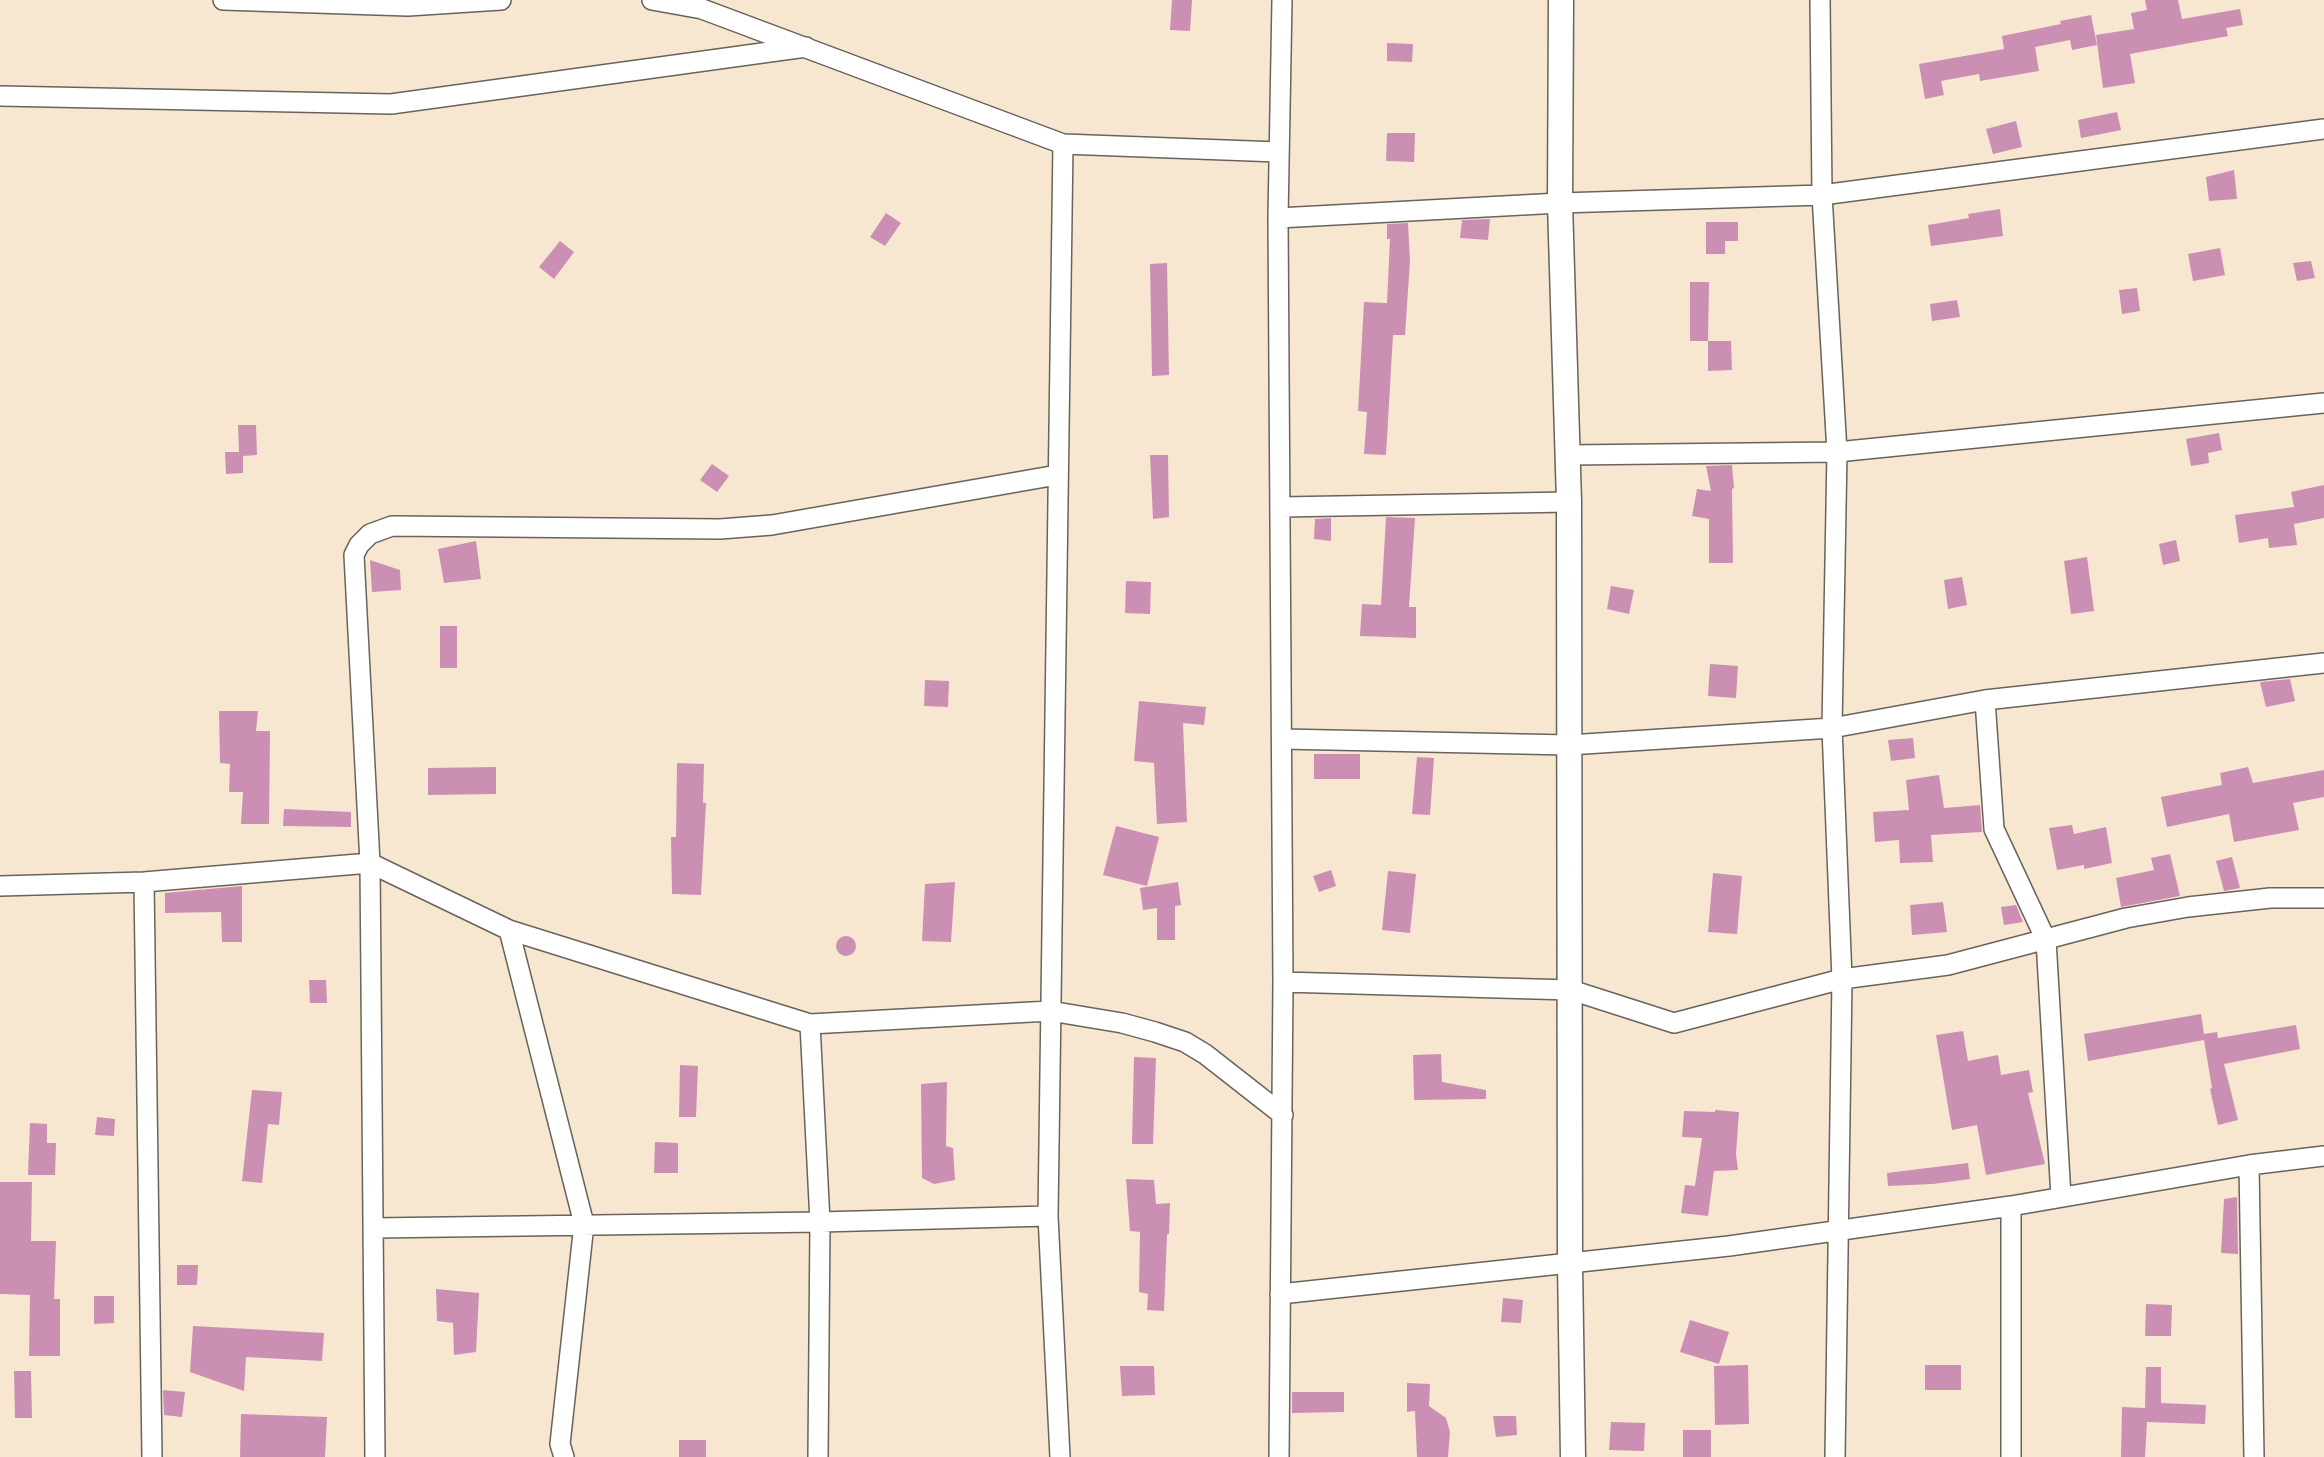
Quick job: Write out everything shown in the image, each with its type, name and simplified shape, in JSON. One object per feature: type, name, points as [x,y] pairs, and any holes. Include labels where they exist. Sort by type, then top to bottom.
[{"type":"street","points":[[223,0],[408,6],[501,0]]},
{"type":"street","points":[[652,0],[702,9],[1063,144],[1278,152]]},
{"type":"street","points":[[1279,1457],[1283,982],[1278,152],[1282,0]]},
{"type":"street","points":[[1561,0],[1560,203],[1569,502],[1570,1265],[1573,1457]]},
{"type":"street","points":[[1820,0],[1822,195],[1837,452],[1832,728],[1842,979],[1835,1457]]},
{"type":"street","points":[[0,96],[391,104],[806,47]]},
{"type":"street","points":[[1278,218],[1560,203],[1822,195],[2324,129]]},
{"type":"street","points":[[1060,1457],[1048,1216],[1063,144]]},
{"type":"street","points":[[1568,455],[1837,452],[2324,403]]},
{"type":"street","points":[[375,1457],[370,863],[354,555],[359,545],[370,534],[392,526],[720,529],[772,525],[1057,475]]},
{"type":"street","points":[[1281,507],[1569,502]]},
{"type":"street","points":[[1282,739],[1569,744],[1832,728],[1985,700],[2324,663]]},
{"type":"street","points":[[1985,700],[1994,829],[2046,940],[2061,1197]]},
{"type":"street","points":[[0,886],[144,882],[370,863],[509,930],[810,1024],[1050,1010],[1122,1023],[1185,1042],[1205,1054],[1283,1115]]},
{"type":"street","points":[[144,882],[152,1457]]},
{"type":"street","points":[[1283,982],[1571,990],[1674,1023],[1842,979],[1948,965],[2126,918],[2188,907],[2270,898],[2324,898]]},
{"type":"street","points":[[509,930],[584,1224],[560,1444],[565,1457]]},
{"type":"street","points":[[810,1024],[820,1222],[818,1457]]},
{"type":"street","points":[[1280,1294],[1728,1246],[2011,1206],[2249,1165],[2324,1156]]},
{"type":"street","points":[[2249,1165],[2254,1457]]},
{"type":"street","points":[[2011,1206],[2011,1457]]},
{"type":"street","points":[[373,1228],[1048,1216]]},
{"type":"building","points":[[1172,0],[1192,0],[1190,31],[1170,30]]},
{"type":"building","points":[[2145,0],[2178,0],[2182,19],[2240,9],[2243,25],[2226,28],[2228,36],[2130,54],[2135,83],[2103,88],[2096,35],[2134,29],[2131,13],[2147,10]]},
{"type":"building","points":[[2091,15],[2097,45],[2072,50],[2070,40],[2035,47],[2039,71],[1980,81],[1979,74],[1941,81],[1944,95],[1925,99],[1919,64],[2004,49],[2002,36]]},
{"type":"building","points":[[1387,43],[1413,44],[1412,62],[1387,61]]},
{"type":"building","points":[[2117,112],[2121,130],[2081,138],[2078,120]]},
{"type":"building","points":[[2016,121],[2022,147],[1993,154],[1986,129]]},
{"type":"building","points":[[1387,133],[1415,133],[1414,162],[1386,161]]},
{"type":"building","points":[[2234,170],[2237,199],[2209,201],[2206,177]]},
{"type":"building","points":[[2000,209],[2003,236],[1931,246],[1928,225]]},
{"type":"building","points":[[886,213],[901,223],[885,246],[870,237]]},
{"type":"building","points":[[1490,219],[1488,240],[1460,238],[1462,220]]},
{"type":"building","points":[[1706,222],[1738,222],[1738,241],[1725,241],[1725,254],[1706,254]]},
{"type":"building","points":[[1408,223],[1410,261],[1405,335],[1393,335],[1386,455],[1364,454],[1367,412],[1358,411],[1364,302],[1387,303],[1390,239],[1387,239],[1387,224]]},
{"type":"building","points":[[560,241],[574,252],[554,279],[539,267]]},
{"type":"building","points":[[2220,248],[2225,275],[2193,281],[2188,254]]},
{"type":"building","points":[[2311,261],[2315,278],[2297,281],[2293,263]]},
{"type":"building","points":[[1167,263],[1169,375],[1152,376],[1150,264]]},
{"type":"building","points":[[1690,282],[1709,282],[1708,341],[1690,341]]},
{"type":"building","points":[[2137,288],[2140,311],[2122,314],[2119,290]]},
{"type":"building","points":[[1957,300],[1960,317],[1932,321],[1930,304]]},
{"type":"building","points":[[1708,341],[1731,341],[1732,370],[1708,371]]},
{"type":"building","points":[[238,425],[256,425],[257,455],[243,456],[243,473],[226,474],[225,452],[239,452]]},
{"type":"building","points":[[2219,433],[2222,450],[2208,453],[2209,463],[2191,466],[2186,439]]},
{"type":"building","points":[[1150,455],[1168,455],[1169,517],[1153,519]]},
{"type":"building","points":[[712,464],[729,476],[717,492],[700,480]]},
{"type":"building","points":[[1732,465],[1733,563],[1709,563],[1709,519],[1692,516],[1697,489],[1711,491],[1706,466]]},
{"type":"building","points":[[2324,485],[2324,518],[2294,524],[2297,545],[2269,548],[2268,538],[2239,543],[2235,515],[2294,507],[2291,492]]},
{"type":"building","points":[[1386,517],[1415,518],[1409,607],[1416,607],[1416,638],[1360,636],[1362,604],[1381,605]]},
{"type":"building","points":[[1331,518],[1331,541],[1314,539],[1315,519]]},
{"type":"building","points":[[2176,540],[2180,561],[2163,565],[2159,544]]},
{"type":"building","points":[[476,541],[481,579],[444,583],[438,549]]},
{"type":"building","points":[[2087,557],[2094,611],[2071,614],[2064,561]]},
{"type":"building","points":[[370,560],[400,570],[401,590],[372,592]]},
{"type":"building","points":[[1962,577],[1967,605],[1948,609],[1944,580]]},
{"type":"building","points":[[1126,581],[1151,582],[1150,614],[1125,613]]},
{"type":"building","points":[[1611,586],[1634,590],[1629,614],[1607,609]]},
{"type":"building","points":[[440,626],[457,626],[457,668],[440,668]]},
{"type":"building","points":[[1710,664],[1738,666],[1736,698],[1708,696]]},
{"type":"building","points":[[2290,679],[2295,701],[2266,707],[2260,682]]},
{"type":"building","points":[[925,680],[949,681],[948,707],[924,706]]},
{"type":"building","points":[[1139,701],[1206,707],[1204,725],[1183,723],[1187,822],[1157,824],[1154,763],[1134,761]]},
{"type":"building","points":[[219,711],[258,711],[256,731],[270,731],[269,824],[241,824],[243,792],[229,792],[230,764],[220,763]]},
{"type":"building","points":[[1913,738],[1915,758],[1891,761],[1888,740]]},
{"type":"building","points":[[1314,754],[1360,754],[1360,779],[1314,779]]},
{"type":"building","points":[[1417,757],[1434,758],[1430,815],[1412,814]]},
{"type":"building","points":[[677,763],[704,764],[703,803],[706,803],[701,895],[672,894],[671,837],[676,837]]},
{"type":"building","points":[[496,767],[496,794],[428,795],[428,768]]},
{"type":"building","points":[[2248,767],[2253,783],[2324,770],[2324,797],[2293,803],[2299,830],[2234,842],[2229,814],[2167,827],[2161,797],[2222,785],[2220,773]]},
{"type":"building","points":[[1939,775],[1944,808],[1980,805],[1982,832],[1931,835],[1933,862],[1900,863],[1899,840],[1875,842],[1873,812],[1909,810],[1906,780]]},
{"type":"building","points":[[284,809],[351,812],[351,827],[283,826]]},
{"type":"building","points":[[2072,825],[2074,834],[2106,827],[2112,863],[2084,869],[2084,865],[2057,870],[2049,828]]},
{"type":"building","points":[[1116,826],[1159,837],[1147,886],[1103,875]]},
{"type":"building","points":[[2170,854],[2180,896],[2121,907],[2116,878],[2154,870],[2151,858]]},
{"type":"building","points":[[2232,857],[2240,888],[2224,891],[2216,861]]},
{"type":"building","points":[[1331,870],[1336,886],[1319,892],[1313,876]]},
{"type":"building","points":[[1388,871],[1416,874],[1410,933],[1382,930]]},
{"type":"building","points":[[1713,873],[1742,876],[1737,934],[1708,932]]},
{"type":"building","points":[[955,882],[951,942],[922,941],[925,884]]},
{"type":"building","points":[[1178,882],[1181,905],[1175,906],[1175,940],[1157,940],[1157,908],[1143,910],[1140,888]]},
{"type":"building","points":[[242,886],[242,942],[222,942],[221,912],[165,913],[165,893]]},
{"type":"building","points":[[1943,902],[1947,932],[1912,935],[1910,905]]},
{"type":"building","points":[[2016,905],[2023,922],[2004,925],[2001,907]]},
{"type":"building","points":[[842,936],[850,936],[856,946],[850,956],[842,956],[836,950],[836,942]]},
{"type":"building","points":[[309,980],[326,980],[327,1003],[310,1003]]},
{"type":"building","points":[[2201,1014],[2204,1034],[2217,1032],[2218,1038],[2296,1025],[2300,1049],[2224,1064],[2238,1120],[2218,1125],[2204,1040],[2088,1061],[2084,1034]]},
{"type":"building","points":[[1963,1031],[1968,1061],[1998,1055],[2001,1075],[2029,1070],[2033,1092],[2028,1093],[2045,1164],[1986,1175],[1977,1125],[1952,1130],[1936,1035]]},
{"type":"building","points":[[1441,1054],[1442,1082],[1486,1090],[1486,1099],[1414,1100],[1413,1055]]},
{"type":"building","points":[[1134,1057],[1156,1058],[1153,1144],[1132,1144]]},
{"type":"building","points":[[680,1065],[698,1066],[696,1117],[679,1117]]},
{"type":"building","points":[[947,1082],[946,1146],[953,1148],[955,1180],[934,1184],[922,1178],[921,1084]]},
{"type":"building","points":[[252,1090],[282,1092],[279,1125],[268,1124],[262,1183],[242,1181]]},
{"type":"building","points":[[1684,1111],[1739,1112],[1736,1154],[1738,1170],[1714,1171],[1708,1216],[1681,1213],[1685,1185],[1695,1186],[1702,1138],[1682,1137]]},
{"type":"building","points":[[97,1117],[115,1119],[114,1136],[95,1135]]},
{"type":"building","points":[[30,1123],[47,1124],[47,1143],[56,1143],[55,1175],[28,1175]]},
{"type":"building","points":[[655,1142],[678,1143],[678,1173],[654,1173]]},
{"type":"building","points":[[1968,1163],[1970,1179],[1888,1186],[1887,1173]]},
{"type":"building","points":[[1126,1179],[1154,1180],[1156,1204],[1170,1203],[1164,1311],[1147,1310],[1148,1294],[1139,1292],[1140,1232],[1130,1231]]},
{"type":"building","points":[[0,1182],[32,1182],[31,1241],[56,1241],[54,1299],[60,1299],[60,1356],[29,1356],[30,1295],[0,1294]]},
{"type":"building","points":[[2237,1197],[2238,1254],[2221,1253],[2224,1199]]},
{"type":"building","points":[[177,1265],[198,1265],[197,1285],[177,1285]]},
{"type":"building","points":[[436,1289],[479,1293],[476,1352],[454,1355],[453,1323],[437,1321]]},
{"type":"building","points":[[94,1296],[114,1296],[114,1323],[94,1324]]},
{"type":"building","points":[[1503,1298],[1523,1300],[1521,1323],[1501,1322]]},
{"type":"building","points":[[2146,1304],[2172,1305],[2171,1336],[2145,1336]]},
{"type":"building","points":[[1690,1320],[1729,1332],[1719,1364],[1680,1352]]},
{"type":"building","points":[[193,1326],[324,1333],[322,1361],[246,1357],[244,1391],[190,1372]]},
{"type":"building","points":[[1748,1365],[1749,1424],[1715,1425],[1714,1366]]},
{"type":"building","points":[[1925,1365],[1961,1365],[1961,1390],[1925,1390]]},
{"type":"building","points":[[1120,1366],[1154,1366],[1155,1395],[1122,1396]]},
{"type":"building","points":[[2146,1367],[2161,1367],[2161,1403],[2206,1405],[2205,1424],[2147,1422],[2145,1457],[2121,1457],[2122,1407],[2145,1408]]},
{"type":"building","points":[[14,1371],[31,1371],[32,1418],[15,1418]]},
{"type":"building","points":[[1407,1383],[1430,1384],[1429,1406],[1446,1418],[1450,1432],[1448,1457],[1417,1457],[1415,1411],[1407,1412]]},
{"type":"building","points":[[163,1390],[185,1392],[182,1417],[164,1415]]},
{"type":"building","points":[[1292,1392],[1344,1392],[1344,1412],[1292,1413]]},
{"type":"building","points":[[241,1414],[327,1417],[325,1457],[240,1457]]},
{"type":"building","points":[[1493,1416],[1516,1416],[1517,1435],[1496,1437]]},
{"type":"building","points":[[1611,1422],[1645,1423],[1644,1451],[1609,1450]]},
{"type":"building","points":[[1683,1430],[1711,1430],[1711,1457],[1683,1457]]},
{"type":"building","points":[[679,1440],[706,1440],[706,1457],[679,1457]]}]
